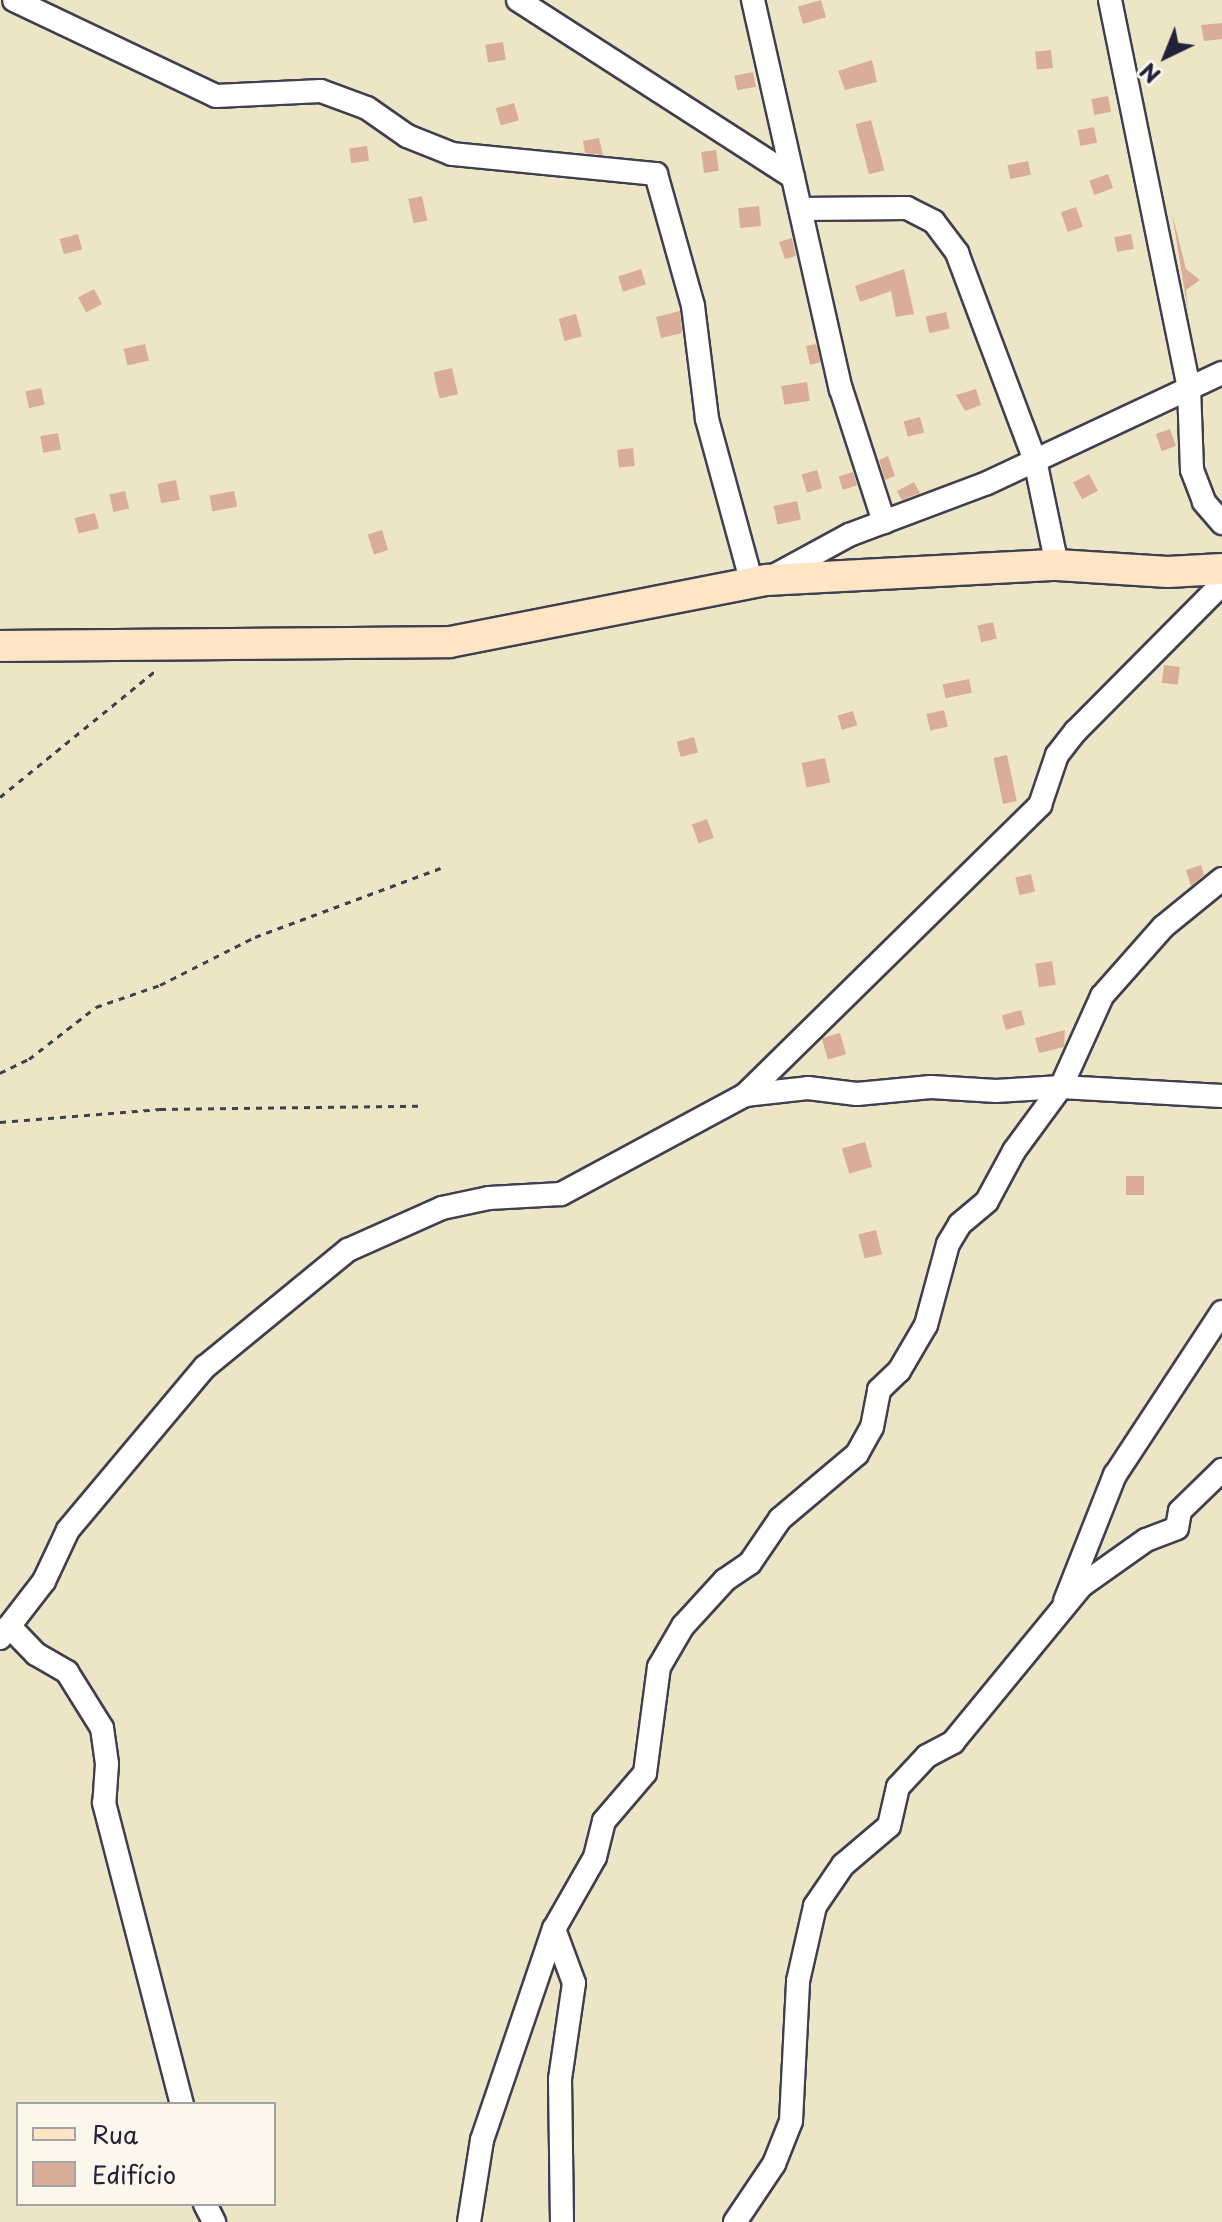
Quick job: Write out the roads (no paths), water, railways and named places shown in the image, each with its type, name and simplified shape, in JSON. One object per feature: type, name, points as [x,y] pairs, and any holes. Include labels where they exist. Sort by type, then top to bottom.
[{"type":"street","points":[[14,0],[216,96],[321,91],[367,108],[407,136],[452,154],[656,174],[693,306],[707,419],[759,582]]},
{"type":"street","points":[[518,0],[793,177]]},
{"type":"street","points":[[753,0],[841,389],[884,522]]},
{"type":"street","points":[[1110,0],[1189,388],[1192,470],[1204,502],[1222,523]]},
{"type":"street","points":[[801,209],[907,208],[934,222],[957,253],[1035,460],[1057,565]]},
{"type":"street","points":[[759,582],[884,522],[1035,460],[1222,373]]},
{"type":"street","points":[[0,646],[450,642],[759,582],[1057,565],[1168,572],[1222,569]]},
{"type":"street","points":[[181,2102],[104,1803],[107,1764],[102,1728],[67,1672],[5,1632],[44,1581],[68,1530],[205,1367],[348,1250],[442,1208],[489,1198],[561,1194],[745,1095],[1040,805],[1057,755],[1076,731],[1222,584]]},
{"type":"street","points":[[469,2222],[482,2140],[554,1929],[595,1857],[604,1821],[645,1773],[651,1698],[669,1648],[725,1580],[750,1563],[799,1498],[823,1485],[857,1454],[872,1427],[879,1390],[899,1371],[926,1325],[954,1234],[987,1201],[1014,1151],[1061,1087],[1102,996],[1163,927],[1222,879]]},
{"type":"street","points":[[745,1095],[808,1088],[857,1094],[931,1087],[996,1091],[1061,1087],[1222,1096]]},
{"type":"street","points":[[1062,1611],[1075,1567],[1115,1475],[1222,1312]]},
{"type":"street","points":[[735,2222],[774,2164],[791,2121],[798,1981],[815,1906],[843,1865],[889,1826],[898,1787],[927,1756],[953,1742],[1081,1586],[1146,1540],[1177,1528],[1180,1511],[1222,1470]]},
{"type":"street","points":[[554,1929],[574,1983],[560,2079],[562,2222]]}]
